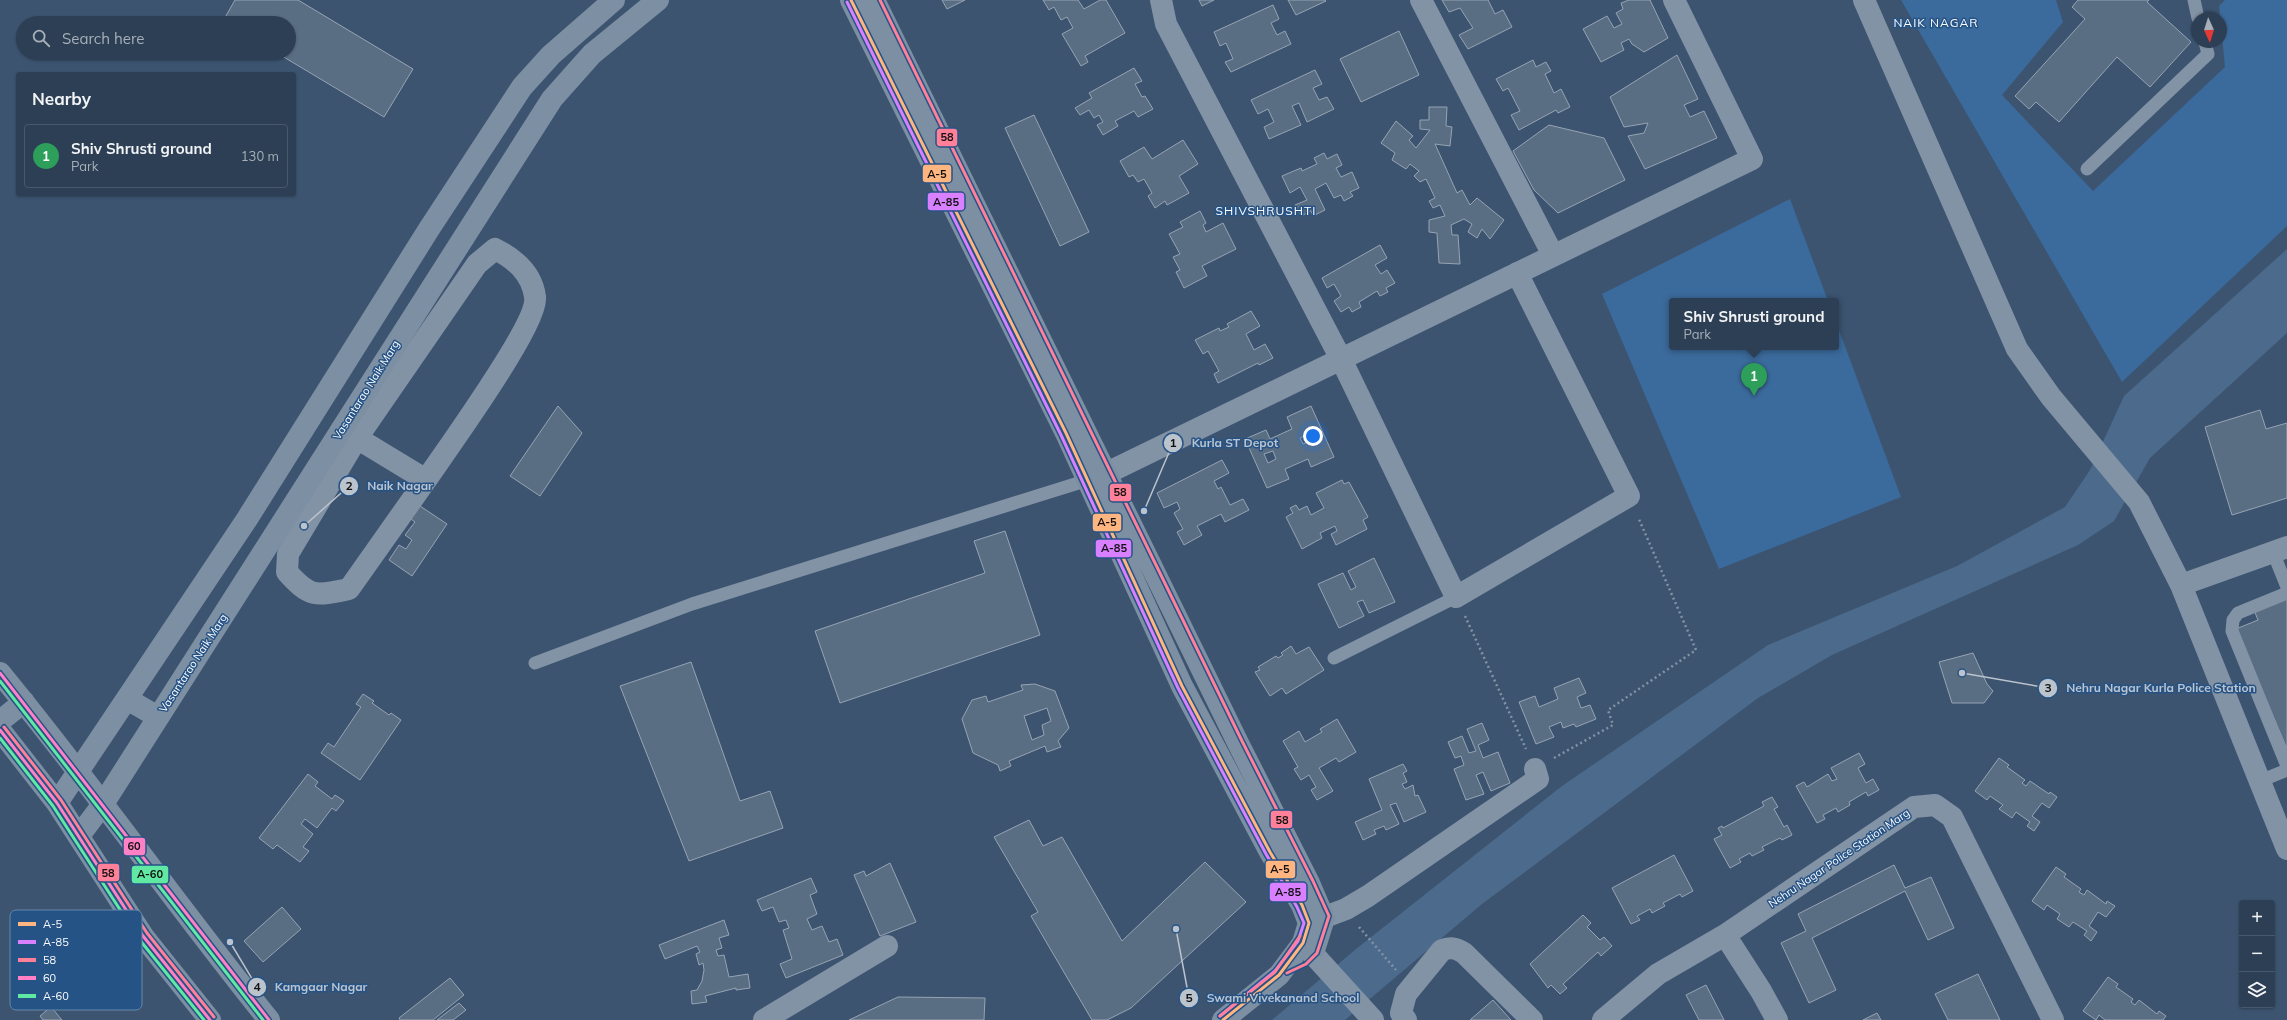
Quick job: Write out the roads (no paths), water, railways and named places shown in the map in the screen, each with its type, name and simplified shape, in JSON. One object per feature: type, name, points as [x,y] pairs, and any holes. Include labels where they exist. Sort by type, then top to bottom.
[{"type":"street","points":[[57,803],[247,519],[396,280],[522,88],[551,54],[614,0]]},
{"type":"street","name":"Vasantarao Naik Marg","points":[[79,836],[103,804],[274,536],[350,433],[364,393],[552,99],[592,54],[658,0]]},
{"type":"street","points":[[851,0],[1066,433],[1097,476]]},
{"type":"street","points":[[874,0],[1097,476],[1242,750],[1309,883],[1312,934],[1302,962],[1285,968],[1265,988],[1223,1020]]},
{"type":"street","points":[[1161,0],[1166,24],[1341,359],[1456,597],[1630,496],[1517,273]]},
{"type":"street","points":[[1421,0],[1553,255]]},
{"type":"street","points":[[1097,476],[1341,359],[1752,158],[1674,0]]},
{"type":"street","points":[[1864,0],[2017,349],[2051,397],[2139,502],[2181,584],[2287,849]]},
{"type":"street","points":[[574,33],[592,54]]},
{"type":"street","points":[[488,138],[515,156]]},
{"type":"street","points":[[429,229],[458,246]]},
{"type":"street","points":[[494,249],[507,255],[526,271],[536,298],[529,321],[509,357],[426,480],[349,589],[322,595],[302,589],[287,572],[288,554],[350,433],[477,264],[494,249]]},
{"type":"street","points":[[396,280],[425,297]]},
{"type":"street","points":[[336,376],[364,393]]},
{"type":"street","points":[[350,433],[426,480]]},
{"type":"street","points":[[247,519],[274,536]]},
{"type":"street","points":[[2181,584],[2280,549]]},
{"type":"street","points":[[208,578],[236,596]]},
{"type":"street","points":[[0,673],[79,772],[214,952],[269,1020]]},
{"type":"street","points":[[127,699],[158,718]]},
{"type":"street","points":[[0,721],[24,702]]},
{"type":"street","points":[[0,730],[57,803],[126,910]]},
{"type":"street","points":[[1312,934],[1346,909],[1368,896],[1538,779],[1535,769]]},
{"type":"street","name":"Nehru Nagar Police Station Marg","points":[[1603,1020],[1658,974],[1724,935],[1914,807],[1935,805],[1952,817],[2053,1020]]},
{"type":"street","points":[[142,934],[210,1020]]},
{"type":"street","points":[[1312,934],[1342,987],[1373,1020]]},
{"type":"street","points":[[1724,935],[1757,984],[1777,1020]]},
{"type":"street","points":[[764,1020],[887,946]]},
{"type":"street","points":[[1406,1020],[1401,1013],[1406,994],[1442,950],[1456,948],[1532,1020]]},
{"type":"lane","points":[[2194,0],[2197,12]]},
{"type":"lane","points":[[2087,169],[2208,54],[2206,48]]},
{"type":"lane","points":[[535,663],[692,604],[1097,476]]},
{"type":"lane","points":[[2280,549],[2287,588]]},
{"type":"lane","points":[[2287,593],[2238,612],[2233,620],[2232,631],[2287,766]]},
{"type":"lane","points":[[1334,658],[1456,597]]},
{"type":"lane","points":[[2260,781],[2287,770]]},
{"type":"place","name":"Shiv Shrusti ground","points":[[1754,396]]},
{"type":"place","name":"Kurla ST Depot","points":[[1144,511]]},
{"type":"place","name":"Naik Nagar","points":[[304,526]]},
{"type":"place","name":"Nehru Nagar Kurla Police Station","points":[[1962,673]]},
{"type":"place","name":"Swami Vivekanand School","points":[[1176,929]]},
{"type":"place","name":"Kamgaar Nagar","points":[[230,942]]},
{"type":"district","name":"NAIK NAGAR","points":[[1936,22]]},
{"type":"district","name":"SHIVSHRUSHTI","points":[[1266,210]]}]
